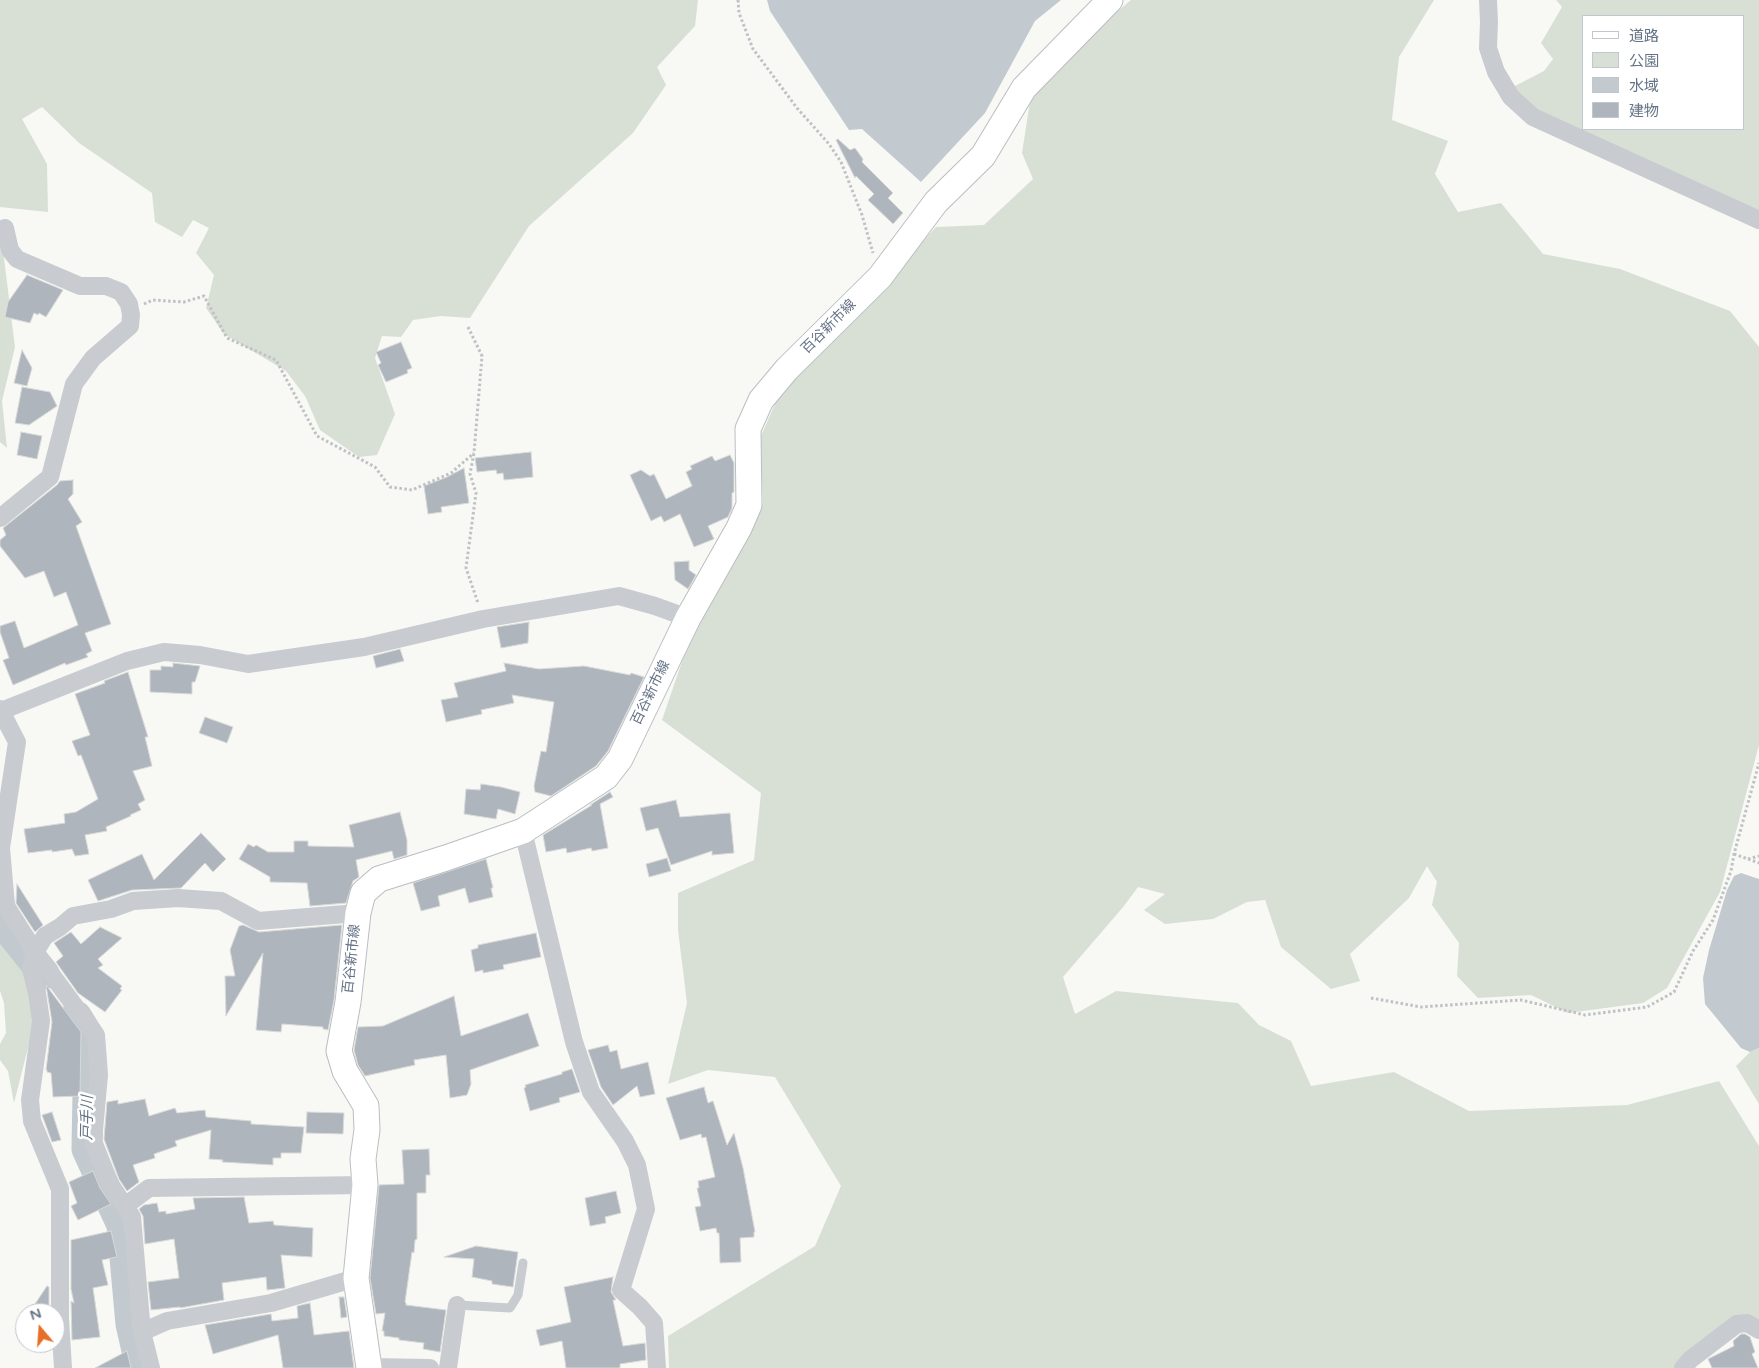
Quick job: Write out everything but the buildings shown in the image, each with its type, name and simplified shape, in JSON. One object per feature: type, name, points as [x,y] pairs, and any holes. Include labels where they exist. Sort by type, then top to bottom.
[{"type":"main road","name":"百谷新市線","points":[[369,1367],[356,1278],[364,1185],[363,1159],[367,1130],[366,1106],[345,1071],[340,1051],[348,1002],[358,913],[363,893],[379,879],[523,831],[606,777],[620,759],[688,618],[739,528],[749,505],[748,429],[761,400],[787,369],[880,277],[936,202],[983,156],[1024,88],[1110,0]]},
{"type":"street","points":[[1488,0],[1488,48],[1496,72],[1511,97],[1533,117],[1759,220]]},
{"type":"street","points":[[0,518],[50,478],[74,384],[94,358],[130,326],[129,304],[121,292],[106,286],[80,286],[17,259],[10,250],[5,228]]},
{"type":"street","points":[[151,1368],[142,1332],[132,1217],[110,1184],[93,1141],[99,1075],[96,1035],[33,960],[3,904],[1,848],[17,742],[1,710],[127,661],[164,652],[200,655],[248,664],[364,647],[483,619],[619,596],[688,618]]},
{"type":"street","points":[[523,831],[574,1042],[591,1092],[625,1141],[637,1165],[646,1209],[621,1290],[654,1323],[657,1368]]},
{"type":"street","points":[[63,1368],[60,1320],[60,1189],[32,1121],[30,1100],[41,1021],[33,960],[45,936],[60,928],[73,916],[111,909],[133,901],[178,898],[222,900],[258,921],[358,913]]},
{"type":"street","points":[[125,1206],[148,1188],[364,1185]]},
{"type":"street","points":[[142,1332],[167,1321],[271,1303],[356,1278]]},
{"type":"street","points":[[448,1368],[457,1305]]},
{"type":"street","points":[[1689,1365],[1737,1324],[1747,1323],[1759,1330]]},
{"type":"street","points":[[369,1367],[430,1368]]},
{"type":"lane","points":[[457,1305],[510,1308],[518,1295],[523,1263]]},
{"type":"path","points":[[738,0],[739,13],[753,49],[796,108],[830,144],[841,162],[862,215],[880,277]]},
{"type":"path","points":[[130,309],[152,300],[184,302],[204,296],[227,338],[276,360],[317,436],[375,467],[390,488],[412,490],[451,473],[474,453]]},
{"type":"path","points":[[468,327],[482,356],[474,453],[470,474],[476,493],[466,568],[483,619]]},
{"type":"path","points":[[1371,998],[1421,1007],[1522,1000],[1585,1015],[1647,1007],[1674,992],[1692,951],[1713,920],[1731,871],[1759,763]]},
{"type":"path","points":[[1734,854],[1759,864]]},
{"type":"path","points":[[1747,859],[1759,856]]},
{"type":"green space","points":[[0,0],[698,0],[695,26],[657,67],[666,85],[633,133],[529,226],[470,318],[441,316],[413,320],[401,337],[382,336],[375,358],[395,414],[377,455],[359,457],[320,430],[305,396],[286,371],[224,334],[206,308],[214,275],[196,253],[209,228],[193,220],[182,237],[155,222],[152,193],[79,143],[42,107],[22,119],[47,164],[48,212],[0,207]]},
{"type":"green space","points":[[1131,0],[1434,0],[1399,57],[1392,120],[1448,141],[1435,174],[1458,212],[1501,203],[1543,254],[1620,269],[1730,311],[1759,347],[1759,745],[1720,892],[1667,988],[1643,1003],[1568,1013],[1531,995],[1478,998],[1457,976],[1459,943],[1432,905],[1437,882],[1427,866],[1409,898],[1350,954],[1360,981],[1331,989],[1281,947],[1265,900],[1247,902],[1213,919],[1165,924],[1144,910],[1165,894],[1138,887],[1063,977],[1075,1014],[1116,991],[1238,1003],[1259,1025],[1291,1041],[1311,1086],[1394,1072],[1469,1111],[1627,1105],[1719,1081],[1759,1146],[1759,1333],[1746,1323],[1677,1368],[669,1368],[668,1336],[815,1246],[841,1186],[775,1077],[708,1070],[668,1084],[687,1003],[678,930],[678,893],[754,860],[761,793],[662,720],[699,612],[763,503],[760,438],[779,395],[936,227],[984,225],[1033,179],[1022,153],[1032,88],[1055,64]]},
{"type":"green space","points":[[1556,0],[1759,0],[1759,217],[1532,109],[1513,87],[1544,71],[1553,59],[1541,43],[1562,7]]},
{"type":"green space","points":[[0,242],[2,242],[15,347],[2,401],[7,448],[0,442]]},
{"type":"green space","points":[[0,936],[27,978],[34,1024],[14,1103],[8,1071],[0,1060],[0,1044],[6,1033],[4,1003],[0,991]]},
{"type":"green space","points":[[1759,1048],[1759,1104],[1736,1066],[1750,1052]]},
{"type":"water","points":[[767,0],[1061,0],[1035,21],[985,113],[921,182],[862,129],[849,130],[770,11]]},
{"type":"water","points":[[1741,873],[1759,879],[1759,1048],[1750,1052],[1741,1048],[1705,1004],[1703,978],[1709,950],[1727,890],[1734,876]]},
{"type":"waterway","name":"戸手川","points":[[0,919],[44,974]]},
{"type":"waterway","name":"戸手川","points":[[76,1016],[89,1037],[87,1149],[122,1225],[131,1324],[141,1368]]}]
